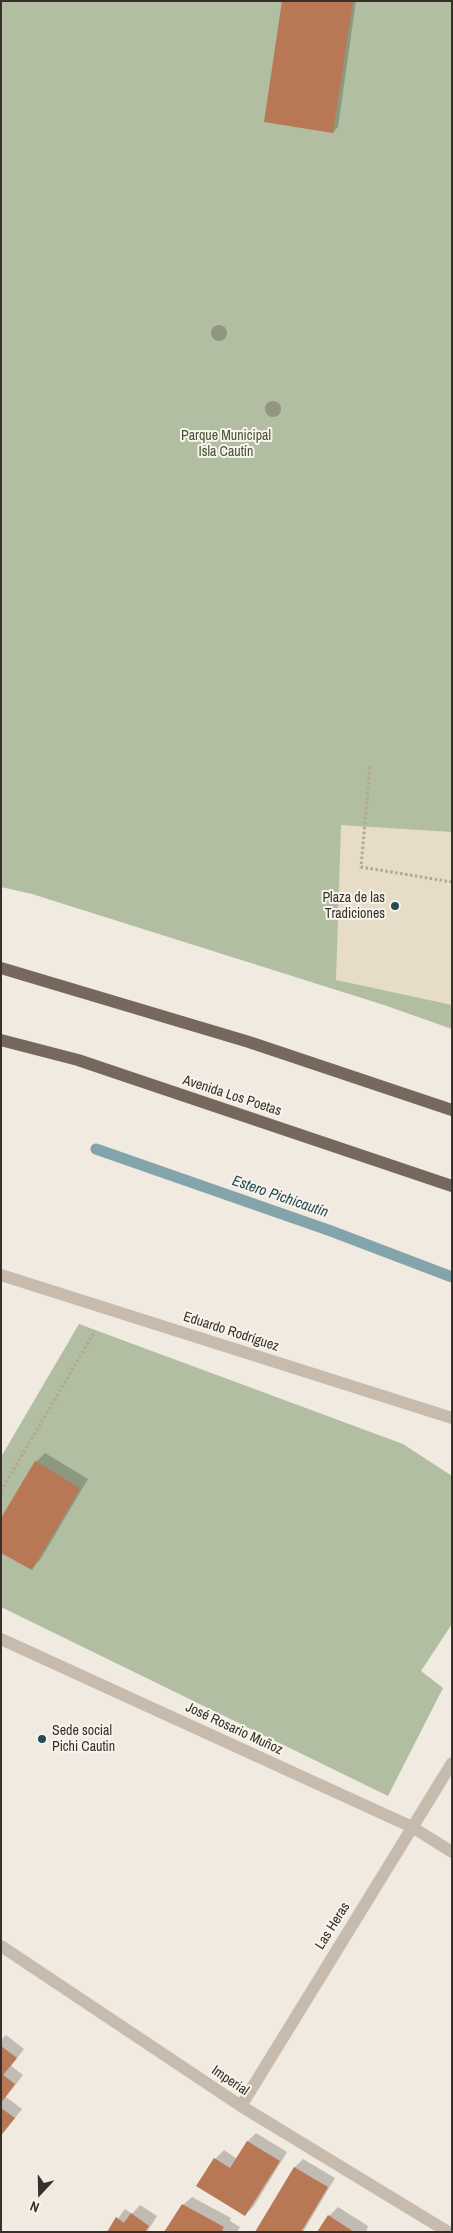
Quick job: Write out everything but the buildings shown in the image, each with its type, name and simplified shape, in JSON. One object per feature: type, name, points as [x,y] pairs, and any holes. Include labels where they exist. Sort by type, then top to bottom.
[{"type":"main road","points":[[1,968],[249,1042],[452,1110]]},
{"type":"main road","name":"Avenida Los Poetas","points":[[1,1040],[78,1060],[452,1186]]},
{"type":"street","name":"Eduardo Rodríguez","points":[[1,1275],[452,1418]]},
{"type":"street","name":"José Rosario Muñoz","points":[[1,1639],[412,1828],[452,1852]]},
{"type":"street","name":"Las Heras","points":[[241,2106],[452,1763]]},
{"type":"street","name":"Imperial","points":[[1,1946],[241,2106],[448,2232]]},
{"type":"path","points":[[370,767],[361,867],[452,882]]},
{"type":"path","points":[[1,1491],[108,1309]]},
{"type":"green space","name":"Parque Municipal Isla Cautín","points":[[1,1],[452,1],[452,1029],[384,1005],[32,894],[1,887]]},
{"type":"green space","points":[[79,1324],[403,1444],[452,1476],[452,1624],[421,1671],[443,1688],[388,1796],[1,1607],[1,1457]]},
{"type":"shaded area","name":"Plaza de las Tradiciones","points":[[341,825],[452,832],[452,1005],[336,980]]},
{"type":"waterway","name":"Estero Pichicautín","points":[[96,1149],[331,1231],[452,1277]]},
{"type":"place","name":"Plaza de las Tradiciones","points":[[395,906]]},
{"type":"place","name":"Sede social Pichi Cautin","points":[[42,1739]]}]
